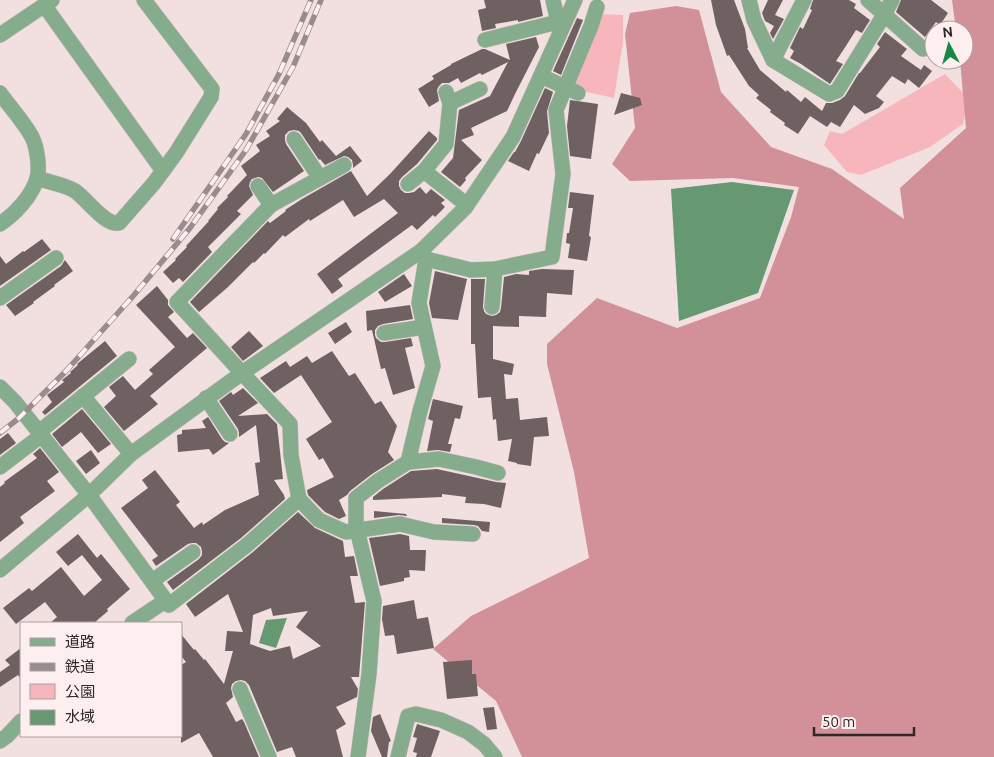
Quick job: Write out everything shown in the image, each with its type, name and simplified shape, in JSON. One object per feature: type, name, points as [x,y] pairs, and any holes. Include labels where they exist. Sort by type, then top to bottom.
[{"type":"street","points":[[37,178],[75,191],[107,220],[120,224],[176,153],[211,97],[212,89],[144,0]]},
{"type":"street","points":[[552,0],[559,27]]},
{"type":"street","points":[[0,570],[89,495],[131,454],[206,398],[423,255],[467,205],[513,137],[541,76],[559,27],[575,0]]},
{"type":"street","points":[[749,0],[754,20],[773,60],[829,94],[837,92],[892,0]]},
{"type":"street","points":[[773,60],[804,0]]},
{"type":"street","points":[[868,0],[923,49]]},
{"type":"street","points":[[0,35],[48,3],[163,171]]},
{"type":"street","points":[[423,255],[471,270],[495,269],[552,257],[563,174],[556,110],[572,90],[597,7]]},
{"type":"street","points":[[484,40],[559,27]]},
{"type":"street","points":[[541,76],[572,90]]},
{"type":"street","points":[[408,184],[424,171],[446,144],[448,97],[480,89]]},
{"type":"street","points":[[0,92],[33,139],[37,151],[37,178],[30,193],[20,207],[0,224]]},
{"type":"street","points":[[294,138],[320,178]]},
{"type":"street","points":[[344,165],[271,205],[178,302],[290,424],[291,455],[299,499],[319,520],[346,532],[400,524],[434,532],[473,534]]},
{"type":"street","points":[[424,171],[467,205]]},
{"type":"street","points":[[258,186],[271,205]]},
{"type":"street","points":[[408,462],[433,366],[419,303],[423,255]]},
{"type":"street","points":[[0,298],[56,258]]},
{"type":"street","points":[[492,307],[495,269]]},
{"type":"street","points":[[384,333],[424,327]]},
{"type":"street","points":[[0,467],[129,358]]},
{"type":"street","points":[[0,387],[15,402],[89,495],[169,605],[247,545],[299,499]]},
{"type":"street","points":[[83,396],[131,454]]},
{"type":"street","points":[[206,398],[230,434]]},
{"type":"street","points":[[358,757],[369,674],[374,601],[357,530],[356,498],[408,462],[440,460],[498,473]]},
{"type":"street","points":[[152,581],[193,552]]},
{"type":"street","points":[[134,622],[165,601]]},
{"type":"street","points":[[240,690],[269,757]]},
{"type":"street","points":[[398,757],[408,716],[416,714],[441,720],[468,732],[484,744],[495,757]]},
{"type":"street","points":[[0,741],[20,722]]},
{"type":"green space","points":[[597,14],[623,15],[623,42],[614,98],[582,91],[570,84]]},
{"type":"green space","points":[[945,74],[969,99],[963,124],[930,147],[861,175],[847,172],[824,145],[830,131],[842,134]]},
{"type":"shaded area","points":[[952,0],[994,0],[994,757],[522,757],[496,701],[433,649],[471,616],[589,558],[574,472],[547,364],[547,344],[597,298],[677,328],[760,298],[791,217],[799,187],[733,178],[630,181],[612,164],[635,128],[625,34],[630,13],[676,6],[699,10],[721,92],[771,147],[832,169],[904,219],[900,188],[966,128],[961,70],[974,70],[974,20],[955,20]]},
{"type":"water","points":[[732,182],[794,190],[758,293],[679,321],[671,189]]},
{"type":"water","points":[[287,618],[276,648],[259,643],[266,620]]},
{"type":"building","points":[[484,0],[540,0],[543,16],[518,22],[518,20],[495,24],[496,28],[482,31],[478,10],[486,8]]},
{"type":"building","points":[[711,0],[734,0],[745,29],[747,48],[760,70],[801,102],[805,97],[822,111],[826,103],[832,103],[845,96],[859,73],[880,47],[877,44],[885,32],[907,49],[901,56],[921,70],[924,65],[924,70],[932,71],[919,88],[908,79],[905,84],[892,76],[876,96],[884,102],[879,108],[865,114],[854,105],[840,127],[831,122],[827,127],[810,116],[798,134],[784,125],[785,123],[756,98],[759,95],[749,86],[729,55],[727,56],[716,25]]},
{"type":"building","points":[[768,0],[783,0],[775,15],[784,19],[773,39],[770,33],[774,26],[765,21],[762,13]]},
{"type":"building","points":[[813,0],[849,0],[856,4],[854,8],[870,20],[862,33],[856,30],[836,61],[843,64],[830,84],[790,58],[794,51],[790,48],[800,27],[803,29],[812,10],[810,9]]},
{"type":"building","points":[[901,0],[931,0],[948,13],[943,20],[924,20],[924,36],[896,12]]},
{"type":"building","points":[[577,18],[583,20],[561,75],[553,71]]},
{"type":"building","points":[[536,37],[539,47],[507,111],[471,128],[474,135],[461,140],[482,160],[465,178],[466,180],[460,187],[441,172],[453,158],[459,110],[490,96],[508,62],[461,83],[458,78],[449,83],[442,83],[437,90],[439,101],[429,107],[418,89],[434,79],[432,76],[451,64],[482,49],[510,60],[506,44]]},
{"type":"building","points":[[545,88],[553,92],[547,111],[549,133],[529,171],[508,161],[521,141]]},
{"type":"building","points":[[621,93],[640,98],[642,105],[614,115]]},
{"type":"building","points":[[570,100],[598,104],[591,159],[570,156],[567,126]]},
{"type":"building","points":[[287,107],[306,123],[320,142],[322,140],[336,156],[350,146],[362,161],[353,168],[352,160],[344,156],[325,165],[319,160],[299,131],[289,131],[285,135],[286,144],[304,171],[273,192],[262,178],[252,179],[249,186],[253,195],[237,211],[241,214],[208,247],[212,252],[183,282],[179,278],[173,283],[163,272],[176,260],[209,221],[227,196],[247,175],[241,166],[260,151],[256,145],[270,136],[266,131],[280,121],[277,119]]},
{"type":"building","points":[[429,131],[437,140],[417,164],[402,177],[399,181],[399,186],[405,193],[414,192],[420,187],[426,194],[431,189],[445,200],[441,203],[445,207],[417,230],[412,225],[338,279],[343,286],[332,294],[317,274],[398,213],[384,199],[354,217],[343,200],[310,221],[309,219],[285,237],[283,235],[265,254],[253,262],[199,312],[190,302],[268,221],[270,223],[302,199],[351,171],[367,196]]},
{"type":"building","points":[[570,192],[594,195],[587,261],[568,258],[570,244],[566,243],[567,233],[569,233],[573,208],[568,208]]},
{"type":"building","points":[[42,239],[51,250],[0,286],[0,256],[6,264]]},
{"type":"building","points":[[65,260],[73,271],[15,316],[6,305],[61,266]]},
{"type":"building","points":[[542,269],[574,270],[572,295],[547,293],[546,317],[519,316],[519,327],[493,326],[493,359],[514,364],[512,375],[504,374],[506,399],[518,398],[520,420],[547,417],[549,436],[534,437],[531,466],[508,461],[512,439],[498,441],[496,419],[493,420],[491,397],[478,398],[475,344],[471,344],[471,279],[485,279],[483,307],[486,314],[492,316],[500,312],[504,277],[516,274],[529,275],[529,271]]},
{"type":"building","points":[[435,271],[467,279],[458,320],[432,318],[429,303]]},
{"type":"building","points":[[404,274],[412,286],[385,302],[378,292]]},
{"type":"building","points":[[157,286],[168,300],[168,305],[174,312],[168,317],[187,338],[193,333],[207,348],[150,396],[158,404],[124,431],[104,407],[116,396],[109,387],[123,376],[135,390],[153,374],[149,370],[175,347],[136,305]]},
{"type":"building","points":[[410,305],[413,319],[383,324],[375,330],[376,338],[381,342],[411,338],[413,346],[405,348],[415,388],[393,395],[385,368],[381,369],[372,330],[367,331],[366,311]]},
{"type":"building","points":[[346,322],[352,332],[335,344],[328,333]]},
{"type":"building","points":[[249,331],[263,346],[243,361],[231,347]]},
{"type":"building","points":[[105,341],[117,356],[45,415],[42,412],[52,402],[47,395],[64,382],[62,380],[71,373],[77,364]]},
{"type":"building","points":[[332,351],[349,376],[355,373],[375,404],[381,401],[397,426],[388,452],[394,460],[372,474],[339,500],[346,516],[339,519],[325,512],[308,495],[307,490],[334,477],[323,458],[319,460],[306,439],[332,422],[301,375],[274,393],[260,378],[286,361],[290,367],[307,356],[312,363]]},
{"type":"building","points":[[243,388],[258,403],[238,416],[267,414],[277,424],[283,479],[274,480],[285,499],[241,538],[173,590],[167,582],[199,559],[202,555],[201,547],[196,543],[188,544],[156,566],[152,560],[158,556],[121,508],[148,488],[142,480],[155,470],[180,502],[176,505],[194,528],[202,522],[203,525],[225,510],[259,495],[255,463],[260,462],[256,425],[239,437],[238,429],[219,401],[231,392],[233,395]]},
{"type":"building","points":[[433,399],[463,406],[460,419],[455,418],[448,444],[452,444],[450,452],[427,451],[433,421],[428,419]]},
{"type":"building","points":[[82,409],[111,444],[98,453],[81,432],[62,447],[52,434]]},
{"type":"building","points":[[208,417],[222,439],[229,443],[213,455],[209,449],[178,452],[177,435],[182,434],[182,430],[206,428],[202,421]]},
{"type":"building","points":[[8,433],[16,443],[0,455],[0,439]]},
{"type":"building","points":[[40,448],[59,472],[47,481],[55,491],[20,517],[24,523],[0,542],[0,487],[37,458],[33,454]]},
{"type":"building","points":[[91,450],[100,463],[86,474],[76,461]]},
{"type":"building","points":[[437,469],[506,483],[501,508],[484,504],[465,503],[466,497],[442,494],[442,497],[373,500],[373,497],[383,489],[411,471]]},
{"type":"building","points":[[374,511],[406,514],[407,516],[374,518]]},
{"type":"building","points":[[298,512],[315,528],[343,541],[345,557],[354,556],[358,576],[350,576],[355,603],[365,602],[359,677],[351,677],[358,689],[357,697],[336,707],[346,724],[336,730],[343,757],[296,757],[292,747],[277,752],[249,685],[241,680],[232,684],[233,697],[226,703],[236,722],[242,719],[244,722],[259,757],[213,757],[199,733],[181,743],[182,664],[186,662],[182,657],[182,635],[194,650],[205,659],[224,684],[233,651],[225,651],[227,631],[243,632],[228,594],[195,617],[186,604],[253,552]],"holes":[[[271,608],[273,616],[308,611],[296,627],[321,646],[293,659],[290,646],[270,651],[250,644],[253,615]]]},
{"type":"building","points":[[442,518],[490,522],[489,532],[482,531],[478,526],[474,525],[442,523]]},
{"type":"building","points":[[78,534],[97,558],[101,554],[130,589],[95,622],[51,622],[57,617],[45,602],[16,624],[3,608],[29,588],[32,591],[61,567],[84,596],[102,580],[82,555],[68,566],[56,552]]},
{"type":"building","points":[[400,534],[409,536],[410,550],[426,550],[425,571],[409,570],[410,577],[404,578],[404,581],[380,586],[369,538]]},
{"type":"building","points":[[414,600],[417,619],[428,617],[434,648],[397,654],[394,635],[385,636],[382,619],[383,606]]},
{"type":"building","points":[[20,649],[20,678],[18,675],[0,687],[0,672],[10,665],[5,660]]},
{"type":"building","points":[[472,660],[472,674],[476,674],[478,696],[447,699],[443,662]]},
{"type":"building","points":[[494,707],[497,729],[487,730],[483,708]]},
{"type":"building","points":[[380,714],[391,741],[389,742],[387,757],[382,757],[371,731],[373,717]]},
{"type":"building","points":[[417,724],[440,731],[431,757],[416,757],[417,753],[413,752],[417,738],[413,737]]},
{"type":"railway","points":[[173,239],[246,134],[279,74],[311,0]]},
{"type":"railway","points":[[0,433],[19,418],[66,371],[134,295],[190,228],[246,150],[293,67],[321,0]]}]
